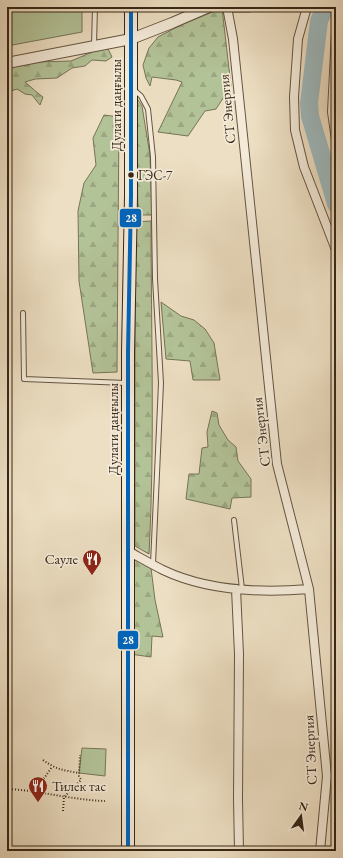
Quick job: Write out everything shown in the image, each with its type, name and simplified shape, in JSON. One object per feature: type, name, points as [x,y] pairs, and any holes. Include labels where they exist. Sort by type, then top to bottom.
[{"type":"main road","name":"Дулати даңғылы","points":[[128,851],[128,383],[131,7]]},
{"type":"street","points":[[7,63],[131,38],[172,23],[209,7]]},
{"type":"street","name":"СТ Энергия","points":[[227,7],[233,39],[277,464],[309,589],[326,776],[320,851]]},
{"type":"street","points":[[307,7],[298,39],[294,97],[295,130],[304,167],[336,250]]},
{"type":"street","points":[[336,32],[332,112],[336,140]]},
{"type":"street","points":[[128,551],[163,570],[197,582],[239,589],[284,592],[309,589]]},
{"type":"street","points":[[239,589],[239,851]]},
{"type":"lane","points":[[94,46],[95,7]]},
{"type":"lane","points":[[131,86],[141,96],[148,109],[153,157],[155,279],[161,384],[153,565]]},
{"type":"lane","points":[[23,313],[24,379],[128,383]]},
{"type":"lane","points":[[234,520],[239,589]]},
{"type":"path","points":[[64,811],[64,796],[81,780],[79,776],[80,755]]},
{"type":"path","points":[[43,760],[52,767],[79,773]]},
{"type":"path","points":[[35,791],[52,767]]},
{"type":"path","points":[[9,789],[35,791],[84,800],[105,801]]},
{"type":"green space","points":[[7,7],[82,7],[82,32],[7,46]]},
{"type":"green space","points":[[231,7],[264,7],[250,12],[233,12]]},
{"type":"green space","points":[[222,8],[231,86],[216,109],[205,111],[188,136],[158,132],[182,82],[152,77],[150,86],[146,78],[143,65],[149,48],[158,37],[181,25]]},
{"type":"green space","points":[[108,49],[112,57],[106,61],[92,60],[85,66],[72,68],[57,78],[35,79],[25,82],[43,97],[40,105],[32,95],[25,94],[17,89],[7,91],[7,67],[37,62],[71,61],[97,50]]},
{"type":"green space","points":[[136,97],[142,106],[150,155],[152,215],[138,215]]},
{"type":"green space","points":[[104,115],[119,117],[117,372],[93,373],[79,281],[78,211],[84,183],[96,165],[93,138]]},
{"type":"green space","points":[[151,221],[152,471],[149,554],[135,546],[135,222]]},
{"type":"green space","points":[[161,302],[181,316],[194,320],[205,329],[214,343],[220,380],[193,380],[190,361],[166,359]]},
{"type":"green space","points":[[212,411],[217,413],[219,425],[228,440],[236,447],[238,461],[251,479],[251,497],[232,498],[230,509],[186,499],[189,474],[199,474],[202,448],[208,447],[207,432]]},
{"type":"green space","points":[[132,558],[151,568],[155,600],[163,637],[152,636],[151,657],[130,654]]},
{"type":"green space","points":[[82,748],[106,749],[105,776],[79,773]]},
{"type":"waterway","points":[[325,7],[319,21],[309,103],[310,116],[336,204]]},
{"type":"transit line","name":"28","points":[[128,851],[128,352],[131,196],[131,7]]},
{"type":"place","name":"ГЭС-7","points":[[131,175]]},
{"type":"place","name":"Сауле","points":[[92,576]]},
{"type":"place","name":"Тилек тас","points":[[38,803]]}]
